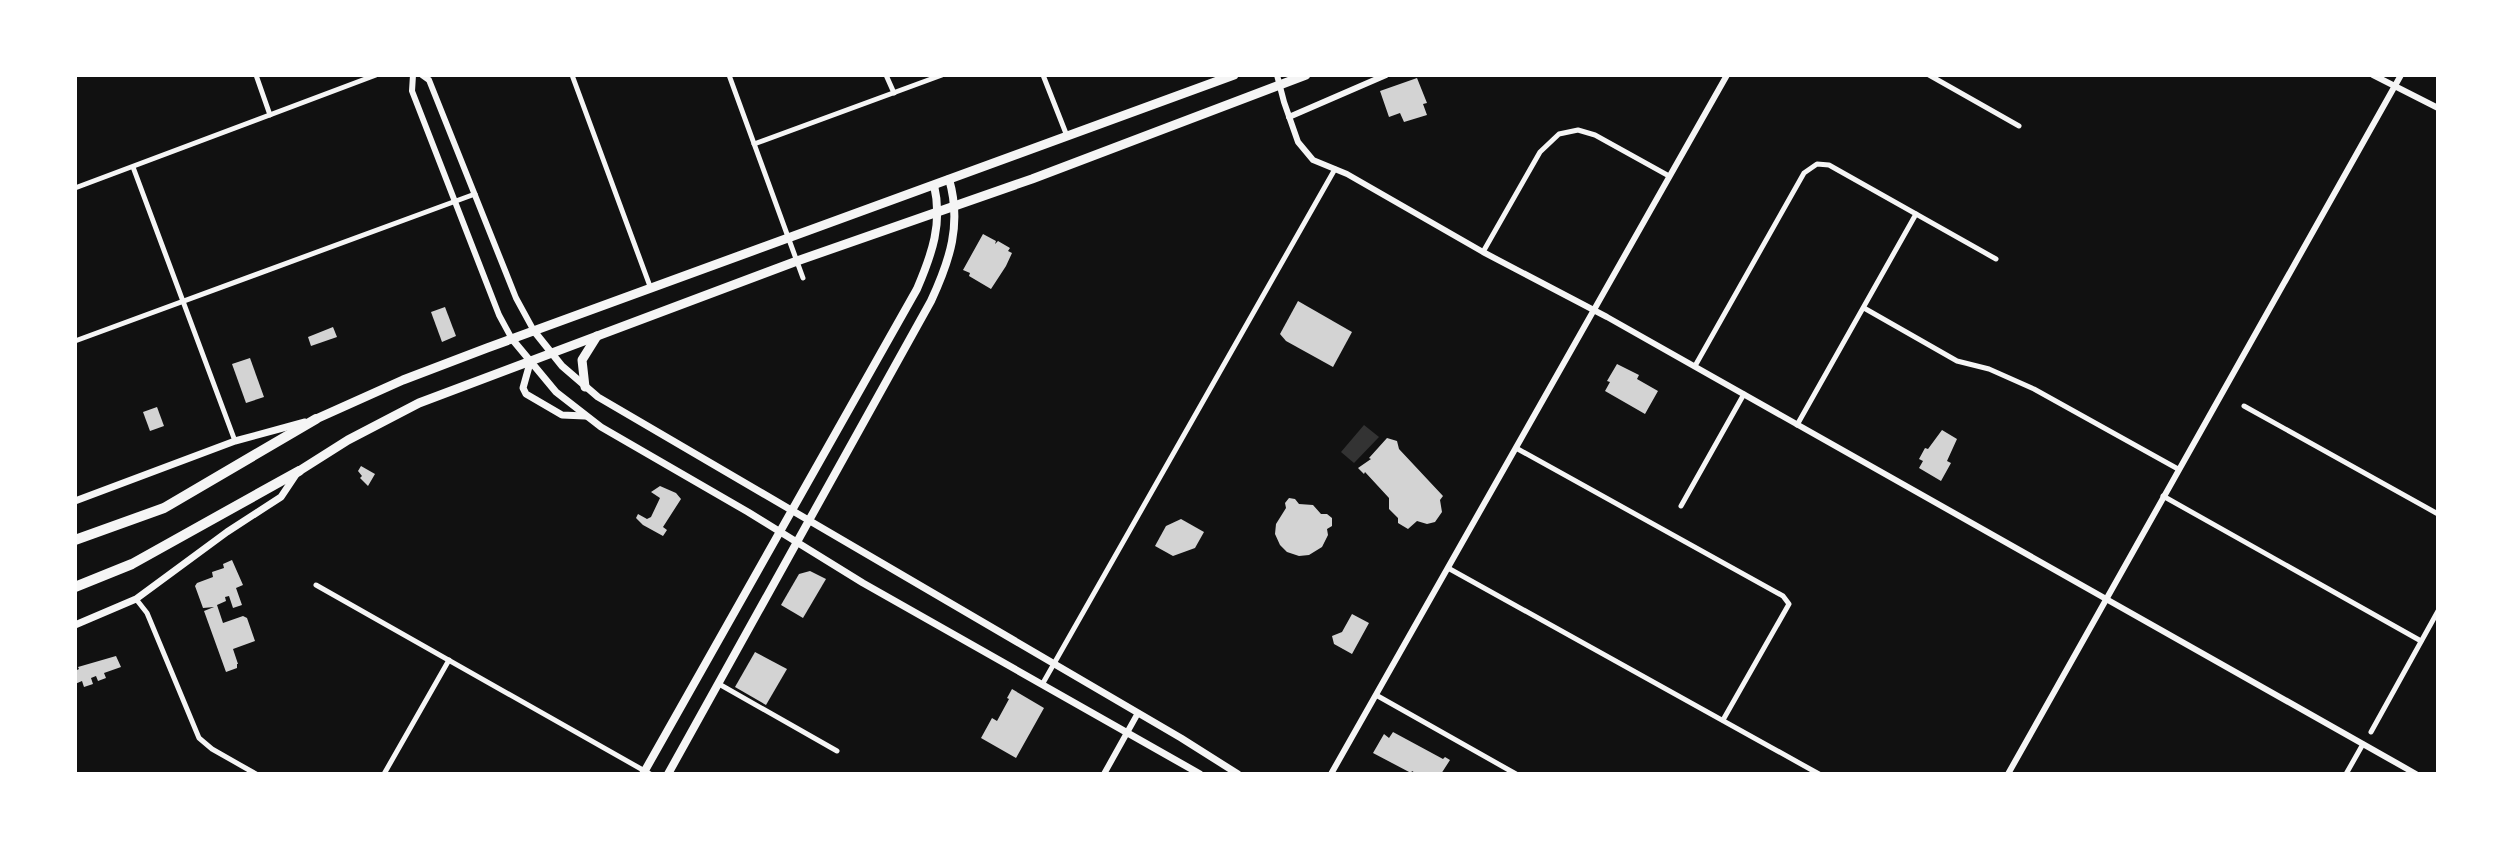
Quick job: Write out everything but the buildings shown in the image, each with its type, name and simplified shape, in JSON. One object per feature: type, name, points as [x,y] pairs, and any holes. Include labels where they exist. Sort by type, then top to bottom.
[{"type":"highway","points":[[75,540],[164,508],[316,419],[403,380],[1234,75]]},
{"type":"highway","points":[[75,587],[132,564],[299,471],[348,440],[419,403],[1306,75]]},
{"type":"highway","points":[[585,387],[582,360],[597,336]]},
{"type":"main road","points":[[668,774],[931,301],[955,230],[956,206],[950,179]]},
{"type":"main road","points":[[646,773],[917,289],[933,248],[939,212],[934,185]]},
{"type":"main road","points":[[534,331],[551,354],[598,397],[1238,774]]},
{"type":"main road","points":[[512,339],[556,392],[585,416],[797,544],[1200,774]]},
{"type":"main road","points":[[530,363],[523,388],[526,394],[562,415],[585,416]]},
{"type":"main road","points":[[75,501],[235,441],[316,419]]},
{"type":"main road","points":[[75,625],[136,599],[227,532],[281,497],[299,471]]},
{"type":"street","points":[[256,75],[270,115]]},
{"type":"street","points":[[75,188],[376,75]]},
{"type":"street","points":[[413,75],[412,91],[499,315],[512,339]]},
{"type":"street","points":[[422,75],[429,80],[516,299],[534,331]]},
{"type":"street","points":[[572,75],[650,289]]},
{"type":"street","points":[[729,75],[803,278]]},
{"type":"street","points":[[886,75],[894,93]]},
{"type":"street","points":[[754,144],[942,75]]},
{"type":"street","points":[[1043,75],[1067,136]]},
{"type":"street","points":[[1277,75],[1298,142],[1306,154],[1321,164],[1335,169],[1695,366],[2416,774]]},
{"type":"street","points":[[1289,117],[1386,75]]},
{"type":"street","points":[[1331,774],[1727,75]]},
{"type":"street","points":[[1929,75],[2019,126]]},
{"type":"street","points":[[2373,75],[2438,107]]},
{"type":"street","points":[[2008,774],[2401,75]]},
{"type":"street","points":[[1483,252],[1540,152],[1559,134],[1578,131],[1595,135],[1670,176]]},
{"type":"street","points":[[1695,366],[1804,173],[1817,164],[1829,165],[1996,259]]},
{"type":"street","points":[[134,167],[235,441]]},
{"type":"street","points":[[1043,683],[1335,169]]},
{"type":"street","points":[[75,341],[475,194]]},
{"type":"street","points":[[1797,425],[1916,214]]},
{"type":"street","points":[[1864,308],[1957,361],[1989,369],[2034,389],[2178,469]]},
{"type":"street","points":[[1681,506],[1744,394]]},
{"type":"street","points":[[2244,406],[2438,514]]},
{"type":"street","points":[[1516,448],[1783,596],[1789,604],[1723,720]]},
{"type":"street","points":[[2163,496],[2421,641]]},
{"type":"street","points":[[1448,568],[1819,774]]},
{"type":"street","points":[[316,585],[646,773]]},
{"type":"street","points":[[136,599],[147,613],[199,738],[212,749],[256,774]]},
{"type":"street","points":[[2371,732],[2438,611]]},
{"type":"street","points":[[384,774],[449,660]]},
{"type":"street","points":[[719,684],[837,751]]},
{"type":"street","points":[[1376,695],[1516,774]]},
{"type":"street","points":[[1104,774],[1138,713]]},
{"type":"street","points":[[2346,774],[2363,744]]},
{"type":"shaded area","points":[[1364,425],[1379,437],[1354,463],[1341,452]]}]
